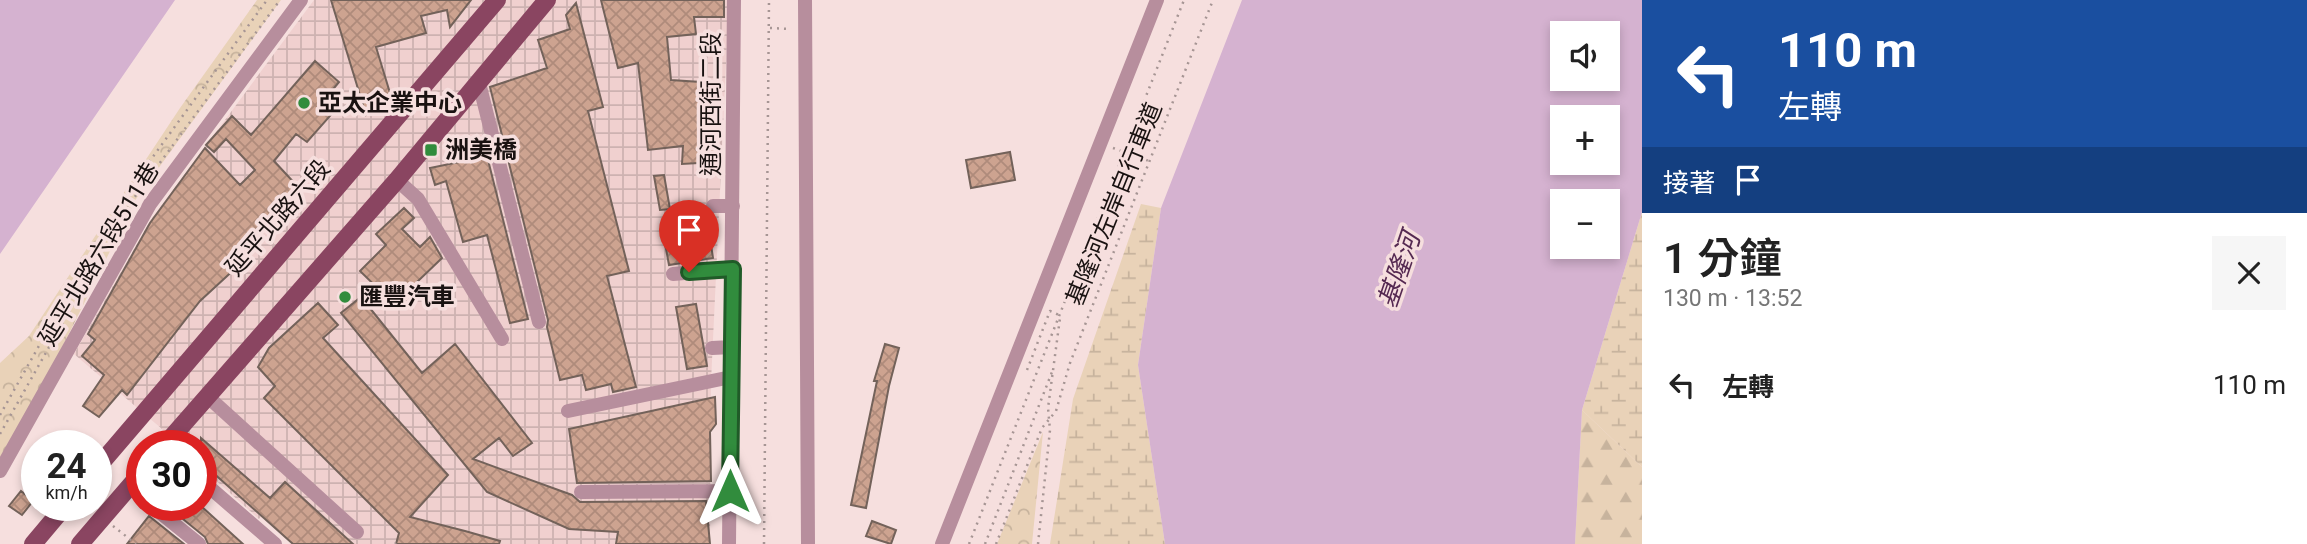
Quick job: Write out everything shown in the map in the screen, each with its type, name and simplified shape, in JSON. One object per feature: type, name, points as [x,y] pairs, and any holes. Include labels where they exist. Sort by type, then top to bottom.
[{"type":"main road","name":"延平北路六段","points":[[112,450],[497,0]]},
{"type":"main road","points":[[178,430],[397,180],[547,0]]},
{"type":"main road","points":[[112,511],[126,500]]},
{"type":"main road","points":[[33,544],[52,521]]},
{"type":"main road","points":[[80,544],[100,521]]},
{"type":"street","name":"延平北路六段511巷","points":[[0,471],[150,204],[301,0]]},
{"type":"street","name":"通河西街二段","points":[[729,544],[734,0]]},
{"type":"street","points":[[806,0],[808,544]]},
{"type":"street","points":[[942,544],[1157,0]]},
{"type":"street","points":[[479,83],[539,322]]},
{"type":"street","points":[[397,180],[418,199],[502,339]]},
{"type":"street","points":[[713,206],[733,206]]},
{"type":"street","points":[[673,274],[733,269]]},
{"type":"street","points":[[712,348],[732,347]]},
{"type":"street","points":[[568,411],[731,377]]},
{"type":"street","points":[[207,396],[357,533]]},
{"type":"street","points":[[581,492],[730,491]]},
{"type":"street","points":[[217,494],[275,544]]},
{"type":"street","points":[[171,521],[199,544]]},
{"type":"path","points":[[0,415],[120,202],[267,0]]},
{"type":"path","points":[[764,544],[769,0]]},
{"type":"path","name":"基隆河左岸自行車道","points":[[1038,544],[1059,315],[1184,0]]},
{"type":"path","name":"基隆河左岸自行車道","points":[[1049,419],[1056,411],[1070,363],[1213,0]]},
{"type":"path","points":[[769,28],[805,30]]},
{"type":"path","points":[[1106,145],[1150,161]]},
{"type":"path","points":[[969,544],[1059,315]]},
{"type":"path","points":[[985,544],[1055,365]]},
{"type":"path","points":[[996,544],[1042,428],[1049,419]]},
{"type":"path","points":[[1032,424],[1042,428]]},
{"type":"path","points":[[107,521],[136,544]]},
{"type":"shaded area","points":[[314,0],[729,0],[711,382],[710,544],[297,544],[262,515],[259,519],[217,481],[217,430],[163,430],[74,354],[150,221]]},
{"type":"green space","points":[[257,0],[281,0],[136,199],[0,472],[0,363],[29,336],[180,108]]},
{"type":"green space","points":[[1141,204],[1161,208],[1138,365],[1165,544],[1050,544],[1073,399]]},
{"type":"green space","points":[[1642,212],[1642,467],[1582,410]]},
{"type":"green space","points":[[1582,410],[1642,467],[1642,544],[1575,544]]},
{"type":"green space","points":[[1043,432],[1032,544],[997,544]]},
{"type":"water","points":[[0,0],[175,0],[0,254]]},
{"type":"water","name":"基隆河","points":[[1242,0],[1642,0],[1642,212],[1582,410],[1575,544],[1165,544],[1138,365],[1161,208]]},
{"type":"building","points":[[331,0],[471,0],[450,27],[447,10],[421,16],[426,33],[376,47],[390,93],[366,115]]},
{"type":"building","points":[[601,0],[724,0],[724,17],[694,17],[696,34],[667,37],[671,80],[716,83],[716,162],[682,164],[683,146],[648,150],[638,63],[618,68]]},
{"type":"building","points":[[576,3],[603,107],[588,111],[629,271],[607,276],[636,387],[613,392],[611,384],[586,390],[582,375],[560,380],[547,327],[548,320],[490,87],[547,68],[538,40],[570,29],[566,15]]},
{"type":"building","points":[[315,61],[339,82],[325,99],[337,108],[307,142],[296,134],[274,161],[299,188],[238,247],[246,256],[239,265],[200,301],[127,395],[122,390],[99,417],[83,406],[104,375],[82,356],[95,340],[88,334],[150,223],[205,148],[240,185],[255,170],[226,139],[214,152],[206,145],[232,116],[251,135]]},
{"type":"building","points":[[483,140],[528,319],[510,323],[487,235],[463,242],[446,181],[435,185],[430,168],[469,160],[466,146]]},
{"type":"building","points":[[1010,152],[1015,180],[971,188],[966,160]]},
{"type":"building","points":[[664,175],[670,209],[660,210],[654,176]]},
{"type":"building","points":[[404,208],[414,218],[402,229],[420,247],[430,237],[442,258],[417,282],[420,285],[398,308],[360,271],[386,245],[376,234]]},
{"type":"building","points":[[709,231],[713,258],[669,265],[664,238]]},
{"type":"building","points":[[361,297],[422,373],[455,344],[532,443],[513,456],[499,438],[473,459],[572,495],[580,502],[706,501],[710,544],[616,544],[618,532],[569,529],[487,492],[341,313]]},
{"type":"building","points":[[318,303],[338,325],[323,338],[448,475],[410,517],[500,541],[499,544],[396,544],[399,533],[264,398],[275,386],[258,367],[269,348]]},
{"type":"building","points":[[696,304],[707,366],[687,369],[676,307]]},
{"type":"building","points":[[885,344],[899,348],[889,386],[866,508],[851,505],[877,381],[874,381]]},
{"type":"building","points":[[715,397],[716,424],[710,432],[711,481],[577,483],[569,429]]},
{"type":"building","points":[[217,452],[270,498],[285,482],[353,544],[293,544],[217,476]]},
{"type":"building","points":[[21,491],[21,514],[9,506]]},
{"type":"building","points":[[217,520],[243,544],[208,544],[205,537],[185,521]]},
{"type":"building","points":[[145,521],[155,521],[184,544],[127,544]]},
{"type":"building","points":[[872,521],[896,530],[891,544],[866,536]]},
{"type":"place","name":"亞太企業中心","points":[[304,103]]},
{"type":"place","name":"洲美橋","points":[[431,150]]},
{"type":"place","name":"匯豐汽車","points":[[345,297]]},
{"type":"route","points":[[689,272],[733,269],[730,491]]}]
